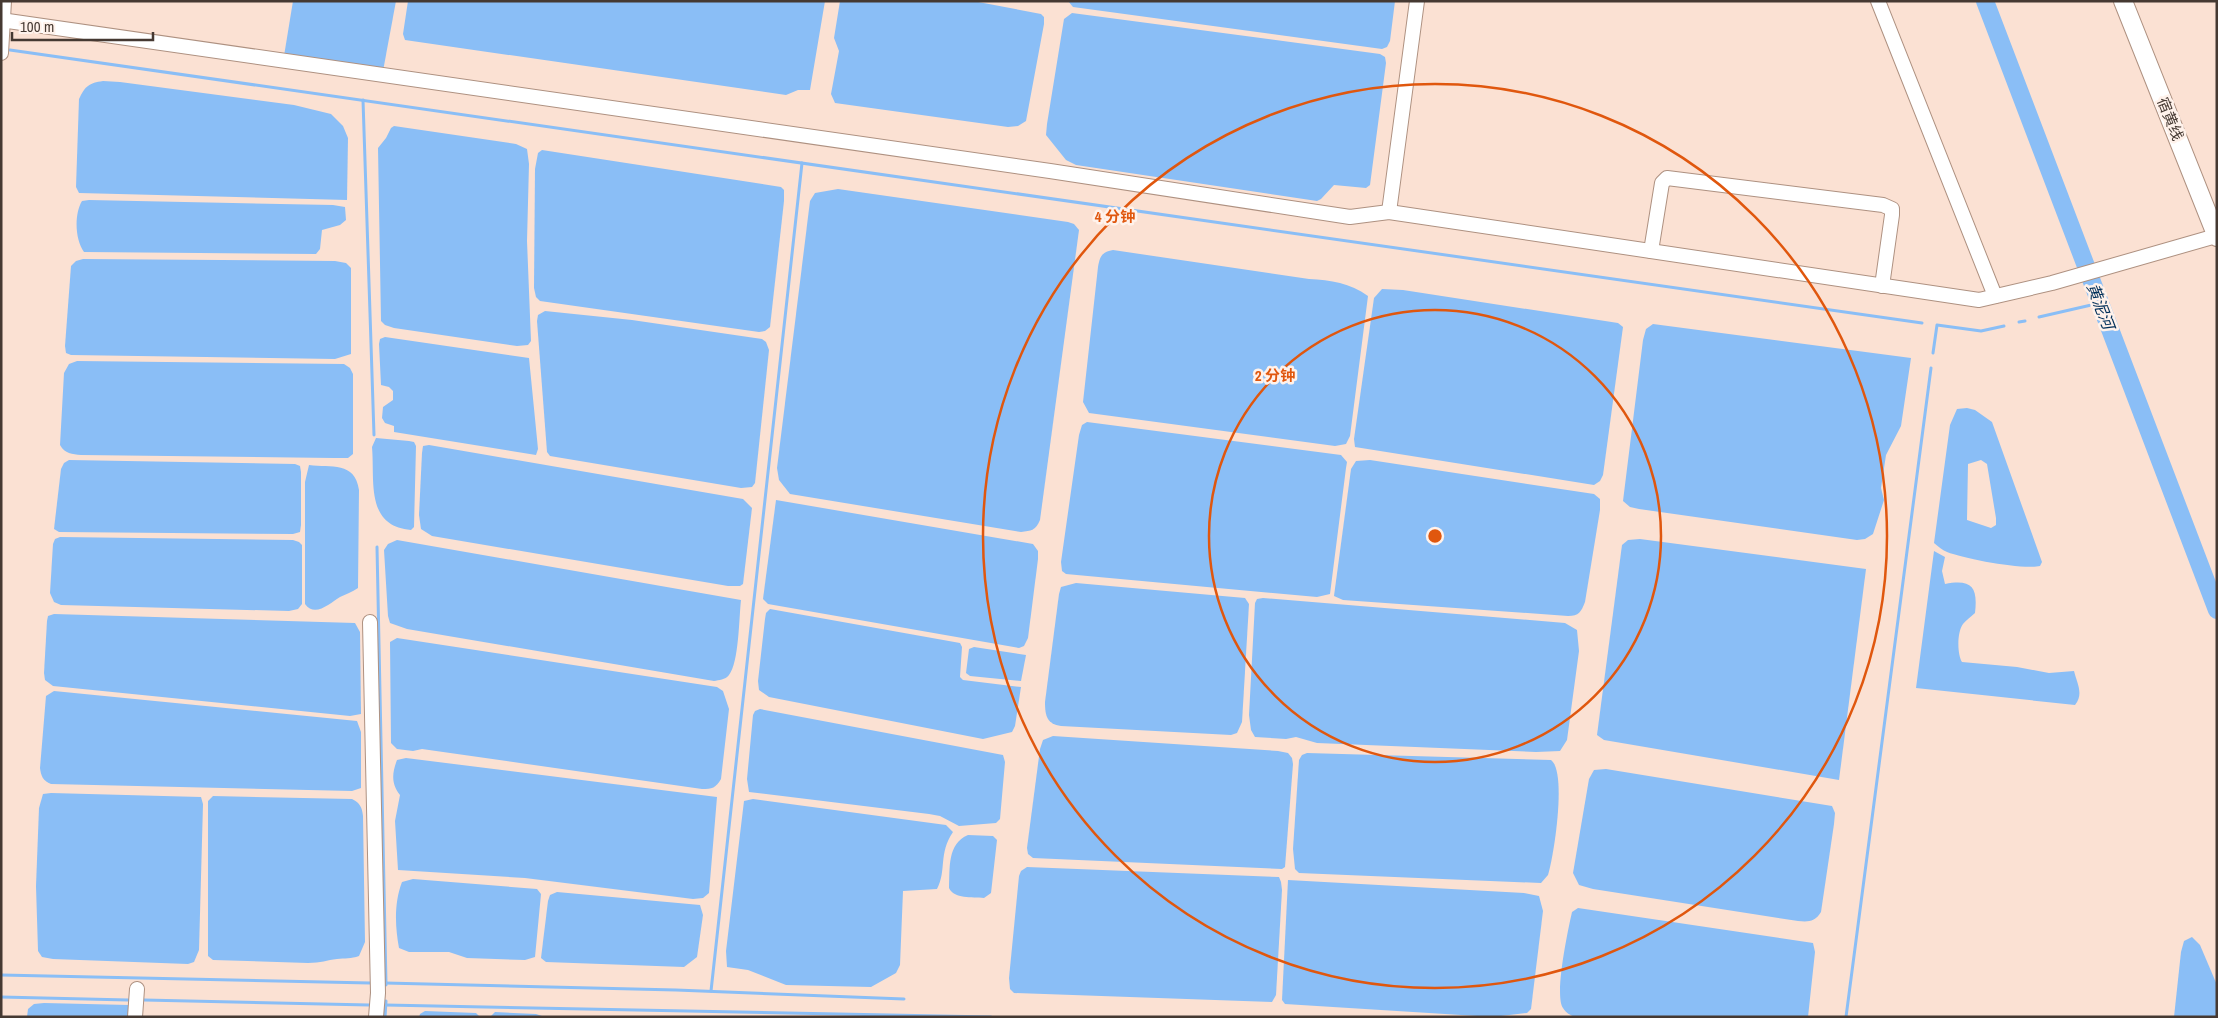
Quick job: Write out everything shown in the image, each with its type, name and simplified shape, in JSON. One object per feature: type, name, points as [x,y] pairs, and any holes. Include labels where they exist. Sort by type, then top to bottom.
[{"type":"main road","name":"宿黄线","points":[[2124,1],[2216,236]]},
{"type":"street","points":[[1,53],[4,1]]},
{"type":"street","points":[[1389,212],[1417,1]]},
{"type":"street","points":[[1878,1],[1995,296]]},
{"type":"street","points":[[2,20],[1050,171],[1350,217],[1389,212],[1979,300],[2052,283],[2216,236]]},
{"type":"street","points":[[1651,251],[1662,183],[1667,178],[1883,205],[1892,209],[1892,214],[1882,286]]},
{"type":"street","points":[[370,622],[377,983],[376,1017]]},
{"type":"street","points":[[135,1017],[137,989]]},
{"type":"water","points":[[293,1],[396,1],[383,71],[284,56]]},
{"type":"water","points":[[408,1],[825,1],[810,90],[798,90],[786,95],[405,40],[403,34]]},
{"type":"water","points":[[840,1],[973,1],[1041,14],[1044,17],[1044,24],[1026,121],[1018,126],[1008,127],[835,103],[831,94],[839,51],[834,38]]},
{"type":"water","points":[[1068,1],[1395,1],[1390,41],[1387,47],[1382,49],[1073,7]]},
{"type":"water","points":[[1072,13],[1380,54],[1385,57],[1386,63],[1370,185],[1366,188],[1334,185],[1317,201],[1076,165],[1066,160],[1046,135],[1064,19]]},
{"type":"water","points":[[103,81],[294,105],[331,114],[343,126],[348,138],[347,200],[79,193],[76,187],[79,99],[88,86]]},
{"type":"water","points":[[394,126],[516,144],[527,149],[529,164],[527,241],[531,341],[528,345],[517,346],[394,328],[385,325],[381,321],[378,148]]},
{"type":"water","points":[[542,150],[781,187],[784,190],[784,201],[770,327],[765,331],[759,332],[540,301],[536,297],[534,288],[535,169],[538,153]]},
{"type":"water","points":[[838,189],[1068,222],[1074,224],[1079,230],[1040,520],[1033,529],[1021,532],[790,494],[779,480],[777,468],[810,201],[815,193]]},
{"type":"water","points":[[82,201],[333,205],[345,207],[346,220],[340,225],[322,230],[320,249],[316,254],[84,252],[77,234],[77,220],[79,206]]},
{"type":"water","points":[[1113,250],[1333,281],[1354,288],[1368,296],[1350,436],[1346,444],[1335,446],[1089,413],[1083,402],[1098,267],[1102,255]]},
{"type":"water","points":[[83,259],[335,261],[346,263],[351,268],[351,354],[335,359],[71,355],[66,353],[65,346],[71,266],[76,261]]},
{"type":"water","points":[[1382,289],[1403,290],[1618,323],[1623,327],[1603,475],[1600,481],[1594,485],[1355,447],[1354,439],[1374,298]]},
{"type":"water","points":[[545,311],[632,320],[762,339],[766,342],[769,350],[755,483],[752,487],[741,488],[550,456],[547,452],[537,321],[538,315]]},
{"type":"water","points":[[1653,324],[1911,358],[1901,426],[1886,455],[1881,488],[1884,500],[1873,534],[1865,539],[1857,540],[1639,509],[1630,507],[1623,501],[1643,340],[1646,329]]},
{"type":"water","points":[[385,337],[529,358],[538,449],[536,455],[394,432],[394,426],[385,423],[382,418],[383,407],[393,400],[393,391],[389,387],[381,385],[379,344],[380,339]]},
{"type":"water","points":[[77,361],[344,364],[350,368],[353,374],[353,454],[348,458],[334,458],[81,455],[69,453],[60,445],[64,373],[69,364]]},
{"type":"water","points":[[1967,408],[1975,410],[1992,422],[2042,562],[2040,566],[2008,565],[1980,561],[1947,552],[1934,543],[1950,425],[1957,409]],"holes":[[[1981,460],[1987,464],[1996,518],[1996,525],[1991,528],[1967,520],[1968,464]]]},
{"type":"water","points":[[1087,422],[1341,455],[1347,462],[1330,594],[1317,597],[1066,574],[1062,571],[1061,562],[1079,435],[1082,425]]},
{"type":"water","points":[[376,438],[414,442],[416,446],[414,527],[411,530],[396,527],[386,520],[379,511],[375,500],[373,474],[372,447]]},
{"type":"water","points":[[429,445],[743,499],[752,508],[743,584],[740,586],[728,586],[432,536],[421,529],[419,515],[423,446]]},
{"type":"water","points":[[69,460],[295,464],[300,466],[301,472],[300,532],[293,534],[59,532],[54,529],[61,469],[64,463]]},
{"type":"water","points":[[1370,460],[1594,494],[1600,499],[1600,510],[1585,602],[1581,611],[1575,615],[1568,616],[1343,600],[1334,596],[1351,469],[1356,461]]},
{"type":"water","points":[[309,465],[347,470],[353,474],[359,490],[358,588],[318,610],[313,610],[305,604],[305,482]]},
{"type":"water","points":[[776,500],[1033,544],[1038,551],[1038,559],[1028,638],[1024,646],[1019,648],[768,604],[763,599]]},
{"type":"water","points":[[60,537],[293,540],[302,545],[302,604],[298,609],[289,611],[61,605],[54,602],[50,593],[53,544],[55,539]]},
{"type":"water","points":[[1640,539],[1866,569],[1839,780],[1604,740],[1597,735],[1622,545],[1628,540]]},
{"type":"water","points":[[397,540],[741,600],[735,661],[726,678],[714,681],[407,629],[390,623],[384,550],[388,544]]},
{"type":"water","points":[[1934,551],[1945,557],[1942,571],[1945,584],[1967,584],[1974,591],[1975,613],[1963,624],[1959,637],[1960,658],[1962,662],[2017,667],[2049,673],[2074,671],[2079,693],[2078,701],[2075,705],[1916,688]]},
{"type":"water","points":[[1076,583],[1245,598],[1249,604],[1242,722],[1237,733],[1231,735],[1061,726],[1050,721],[1046,715],[1045,702],[1059,594],[1061,587]]},
{"type":"water","points":[[1257,599],[1565,623],[1577,630],[1579,651],[1567,740],[1560,751],[1536,752],[1317,743],[1296,737],[1286,739],[1255,737],[1251,730],[1249,715],[1255,603]]},
{"type":"water","points":[[770,609],[960,643],[962,647],[960,677],[963,680],[1021,687],[1015,726],[1012,732],[983,739],[769,697],[759,690],[758,681],[766,613]]},
{"type":"water","points":[[54,614],[355,623],[360,632],[361,714],[350,716],[53,686],[45,680],[44,673],[47,621],[48,616]]},
{"type":"water","points":[[397,638],[717,687],[723,691],[729,709],[721,779],[713,787],[702,789],[422,749],[413,751],[397,749],[391,743],[390,642]]},
{"type":"water","points":[[974,647],[1026,655],[1021,681],[970,676],[966,673],[969,649]]},
{"type":"water","points":[[54,691],[357,721],[361,732],[361,788],[352,791],[51,784],[43,778],[40,768],[46,696]]},
{"type":"water","points":[[760,709],[1003,755],[1005,762],[1000,819],[996,823],[959,826],[940,816],[929,814],[749,792],[747,779],[753,715],[755,711]]},
{"type":"water","points":[[1053,736],[1288,753],[1292,758],[1293,764],[1285,867],[1282,869],[1033,858],[1028,854],[1027,848],[1040,749],[1043,740]]},
{"type":"water","points":[[1307,753],[1551,760],[1556,768],[1559,796],[1556,833],[1548,875],[1541,883],[1299,873],[1295,869],[1293,849],[1299,760],[1302,755]]},
{"type":"water","points":[[406,758],[717,797],[709,893],[703,898],[693,899],[525,878],[398,870],[395,821],[400,795],[395,787],[393,774],[397,760]]},
{"type":"water","points":[[1606,769],[1832,806],[1835,813],[1834,824],[1821,912],[1811,921],[1798,921],[1593,889],[1579,885],[1573,873],[1589,779],[1594,770]]},
{"type":"water","points":[[43,794],[201,797],[203,804],[199,950],[194,962],[188,964],[42,957],[38,951],[36,886],[39,808]]},
{"type":"water","points":[[213,796],[352,799],[359,804],[363,816],[365,942],[359,956],[308,963],[213,960],[208,956],[208,801]]},
{"type":"water","points":[[753,799],[946,825],[953,832],[948,840],[942,875],[937,889],[903,891],[900,965],[896,973],[871,987],[786,985],[748,970],[727,967],[726,951],[744,801]]},
{"type":"water","points":[[968,835],[993,836],[997,840],[991,893],[984,898],[959,896],[951,892],[949,888],[953,850],[961,839]]},
{"type":"water","points":[[1027,867],[1279,877],[1282,890],[1276,995],[1272,1002],[1014,993],[1010,989],[1009,978],[1019,876],[1021,871]]},
{"type":"water","points":[[413,879],[537,889],[541,894],[535,957],[525,960],[467,958],[449,952],[409,952],[399,948],[396,906],[399,890],[402,882]]},
{"type":"water","points":[[1288,880],[1524,893],[1539,896],[1543,911],[1531,1009],[1527,1013],[1477,1016],[1285,1004],[1282,1000]]},
{"type":"water","points":[[557,892],[700,905],[703,915],[697,957],[684,967],[546,962],[541,958],[548,901],[550,895]]},
{"type":"water","points":[[1578,908],[1813,943],[1815,952],[1808,1017],[1575,1017],[1564,1010],[1560,990],[1565,947],[1572,912]]},
{"type":"water","points":[[2192,937],[2200,945],[2217,985],[2217,1017],[2174,1017],[2181,952],[2184,941]]},
{"type":"water","points":[[34,1004],[129,1005],[131,1017],[27,1017],[28,1009]]},
{"type":"water","points":[[425,1011],[476,1013],[480,1017],[419,1017]]},
{"type":"water","points":[[495,1012],[536,1014],[545,1017],[490,1017]]},
{"type":"waterway","name":"黄泥河","points":[[1985,1],[2217,610]]},
{"type":"waterway","points":[[10,50],[1922,323]]},
{"type":"waterway","points":[[363,100],[374,435]]},
{"type":"waterway","points":[[711,991],[802,163]]},
{"type":"waterway","points":[[2039,317],[2100,303]]},
{"type":"waterway","points":[[2019,322],[2025,321]]},
{"type":"waterway","points":[[1933,353],[1937,325],[1981,331],[2004,326]]},
{"type":"waterway","points":[[1846,1017],[1931,368]]},
{"type":"waterway","points":[[377,547],[386,985]]},
{"type":"waterway","points":[[1,975],[370,983]]},
{"type":"waterway","points":[[385,983],[676,990],[904,999]]},
{"type":"waterway","points":[[1,997],[128,1000]]},
{"type":"waterway","points":[[144,1000],[369,1005]]},
{"type":"waterway","points":[[385,1017],[386,1001]]},
{"type":"waterway","points":[[385,1005],[991,1017]]}]
